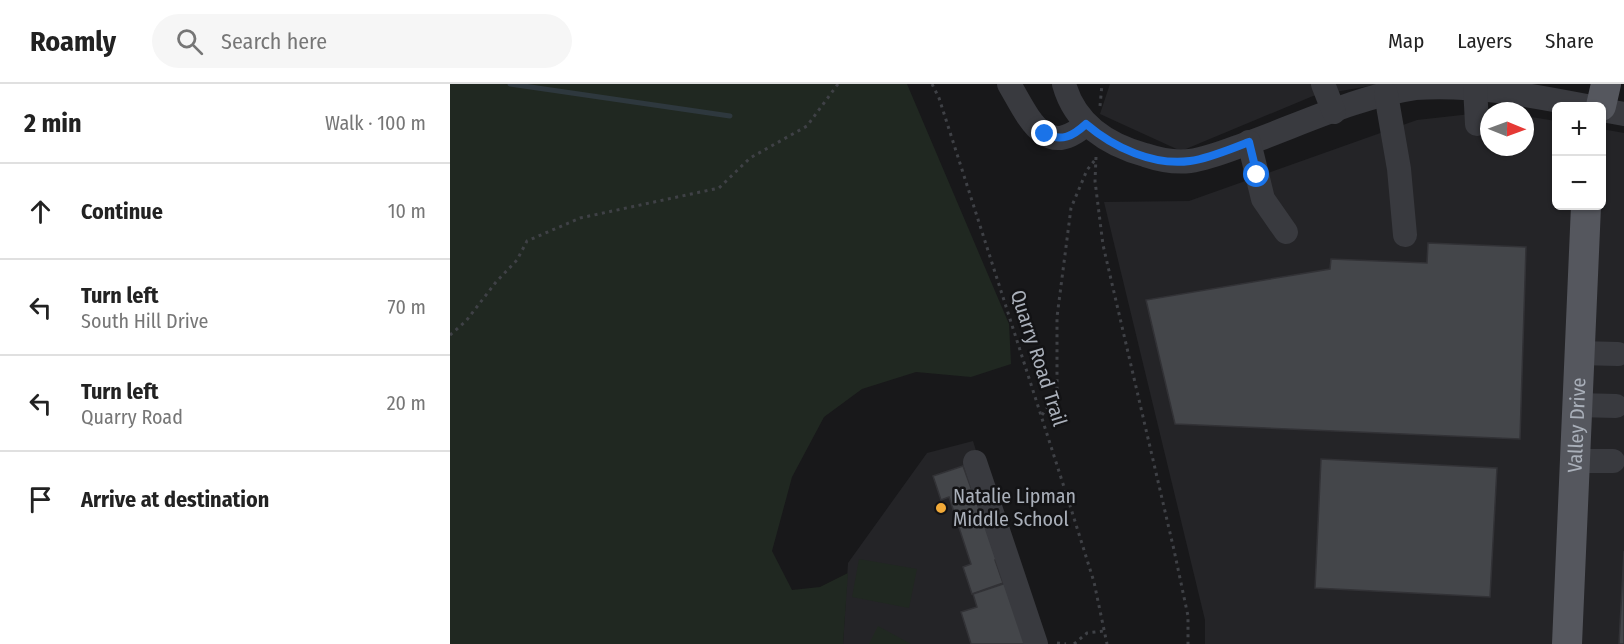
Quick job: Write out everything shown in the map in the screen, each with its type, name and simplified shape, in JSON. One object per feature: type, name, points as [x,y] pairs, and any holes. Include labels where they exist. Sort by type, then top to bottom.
[{"type":"main road","points":[[1602,102],[1606,84]]},
{"type":"main road","name":"Valley Drive","points":[[1567,644],[1586,210]]},
{"type":"street","points":[[1009,84],[1037,129],[1053,138],[1063,139],[1071,136],[1097,140],[1172,162],[1206,157],[1386,94],[1431,86],[1475,86],[1565,102]]},
{"type":"street","points":[[1064,84],[1074,107],[1097,140]]},
{"type":"street","points":[[1323,84],[1334,112]]},
{"type":"street","points":[[1475,86],[1477,124]]},
{"type":"street","points":[[1386,94],[1399,169],[1405,235]]},
{"type":"street","points":[[1606,109],[1624,114]]},
{"type":"street","points":[[1249,142],[1263,199],[1286,232]]},
{"type":"street","points":[[1579,353],[1618,354]]},
{"type":"street","points":[[1577,405],[1616,406]]},
{"type":"street","points":[[1574,461],[1613,461]]},
{"type":"street","points":[[975,462],[1036,644]]},
{"type":"path","points":[[450,335],[466,321],[496,282],[517,260],[527,241],[580,218],[719,188],[750,158],[807,126],[838,84]]},
{"type":"path","name":"Quarry Road Trail","points":[[932,84],[939,98],[1042,415],[1094,582],[1107,644]]},
{"type":"path","points":[[1102,84],[1095,181],[1102,244],[1174,550],[1188,616],[1188,644]]},
{"type":"path","points":[[1042,415],[1057,394],[1057,317],[1071,208],[1097,140]]},
{"type":"path","points":[[1074,644],[1087,633],[1105,631]]},
{"type":"path","points":[[1052,644],[1066,644]]},
{"type":"shaded area","points":[[450,84],[907,84],[1009,324],[1011,364],[971,377],[916,372],[862,389],[824,417],[792,477],[772,551],[792,590],[820,587],[848,573],[843,644],[450,644]]},
{"type":"shaded area","points":[[1110,84],[1380,84],[1313,96],[1181,151],[1100,114]]},
{"type":"shaded area","points":[[1480,113],[1480,156],[1534,156],[1534,117],[1552,120],[1552,210],[1606,210],[1606,130],[1624,133],[1624,644],[1205,644],[1205,620],[1104,202],[1189,201],[1417,120]]},
{"type":"shaded area","name":"Natalie Lipman Middle School","points":[[973,441],[1036,644],[843,644],[848,563],[927,453]]},
{"type":"shaded area","points":[[859,559],[917,569],[909,608],[852,597]]},
{"type":"shaded area","points":[[878,626],[911,644],[869,644]]},
{"type":"building","points":[[1428,243],[1526,247],[1520,439],[1175,424],[1146,300],[1330,269],[1331,259],[1427,263]]},
{"type":"building","points":[[1321,459],[1497,468],[1490,597],[1315,588]]},
{"type":"building","points":[[963,466],[971,488],[979,485],[1003,558],[995,560],[1003,583],[972,594],[963,567],[971,564],[949,497],[941,500],[933,476]]},
{"type":"building","points":[[1624,551],[1624,644],[1619,644]]},
{"type":"building","points":[[1009,582],[1035,644],[971,644],[961,612],[977,607],[973,594]]},
{"type":"waterway","points":[[510,84],[730,116]]},
{"type":"place","name":"Natalie Lipman Middle School","points":[[941,508]]},
{"type":"route","points":[[1045,134],[1063,139],[1071,136],[1086,124],[1108,142],[1172,162],[1206,157],[1249,142],[1257,175]]}]
